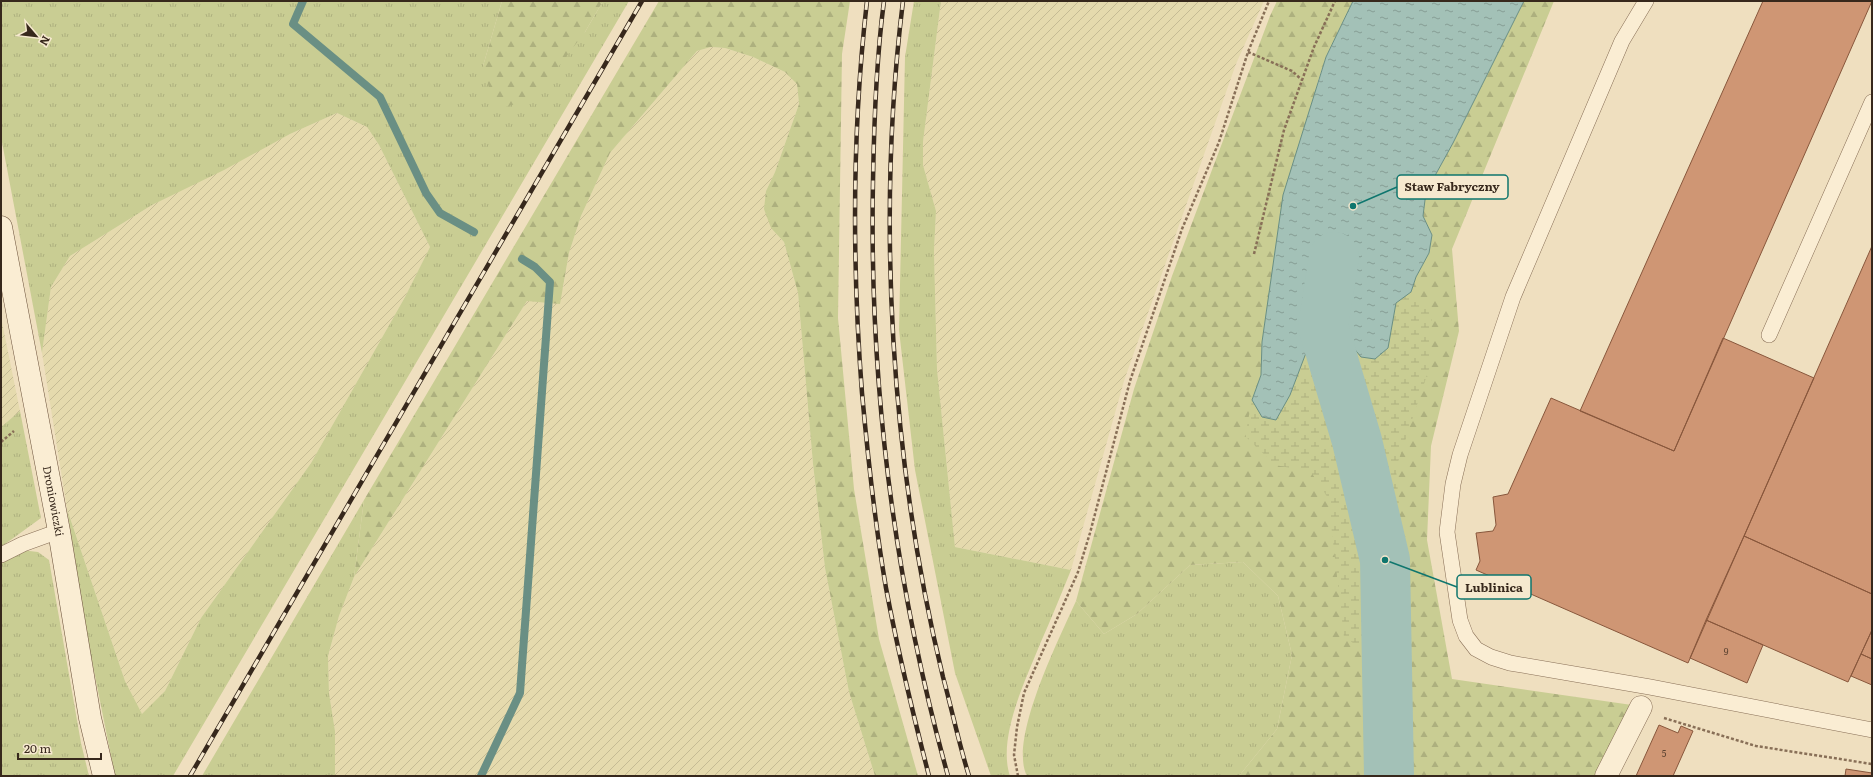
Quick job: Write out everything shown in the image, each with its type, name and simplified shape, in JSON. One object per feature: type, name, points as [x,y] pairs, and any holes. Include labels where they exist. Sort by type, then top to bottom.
[{"type":"street","name":"Droniowiczki","points":[[1,227],[59,531],[90,718],[104,776]]},
{"type":"street","points":[[1606,776],[1639,710]]},
{"type":"lane","points":[[1646,1],[1622,41],[1504,321],[1460,455],[1448,512],[1447,532],[1460,620],[1466,636],[1476,649],[1491,657],[1510,663],[1650,686],[1872,730]]},
{"type":"lane","points":[[1769,335],[1872,102]]},
{"type":"lane","points":[[1,555],[23,544],[59,531]]},
{"type":"lane","points":[[1639,710],[1650,686]]},
{"type":"path","points":[[1018,776],[1014,755],[1017,728],[1024,693],[1078,572],[1090,533],[1130,381],[1182,229],[1218,142],[1248,52],[1269,1]]},
{"type":"path","points":[[1254,254],[1284,130],[1302,80],[1335,1]]},
{"type":"path","points":[[1248,52],[1292,71],[1302,80]]},
{"type":"path","points":[[1639,710],[1756,746],[1872,764]]},
{"type":"shaded area","points":[[941,1],[1264,1],[1236,64],[1124,381],[1071,570],[955,547],[937,369],[934,251],[936,211],[923,165],[923,142]]},
{"type":"shaded area","points":[[711,47],[725,48],[753,57],[785,72],[797,83],[799,104],[775,172],[766,191],[778,235],[784,242],[798,293],[813,464],[825,568],[849,692],[875,776],[335,776],[335,731],[329,693],[328,656],[339,616],[354,577],[527,301],[563,289],[569,253],[581,216],[610,153],[697,51]]},
{"type":"shaded area","points":[[337,113],[367,127],[379,145],[430,247],[405,297],[311,463],[201,618],[165,691],[142,715],[125,681],[67,509],[42,353],[51,287],[70,256],[152,205],[290,134]]},
{"type":"shaded area","points":[[1,317],[20,411],[1,427]]},
{"type":"green space","points":[[1,1],[502,1],[483,66],[585,32],[603,1],[629,1],[173,776],[115,776],[89,646],[67,509],[125,681],[142,714],[165,691],[201,618],[311,463],[405,297],[430,247],[379,145],[367,127],[337,113],[290,134],[224,170],[152,205],[70,256],[51,287],[42,353],[1,137]]},
{"type":"green space","points":[[502,1],[603,1],[585,32],[549,79],[519,103],[495,110],[483,66]]},
{"type":"green space","points":[[659,1],[850,1],[842,54],[838,318],[854,489],[879,639],[918,776],[875,776],[849,692],[825,568],[813,464],[798,293],[784,242],[771,228],[764,209],[766,191],[775,172],[799,104],[797,84],[785,72],[753,57],[725,48],[711,47],[697,51],[610,153],[581,216],[569,253],[560,304],[527,301],[354,577],[364,500]]},
{"type":"green space","points":[[914,1],[941,1],[923,142],[923,165],[936,211],[934,251],[937,369],[955,547],[1071,570],[1015,709],[1007,744],[1007,761],[1010,776],[991,776],[955,673],[915,470],[899,330],[905,57]]},
{"type":"green space","points":[[1277,1],[1353,1],[1326,57],[1318,81],[1262,342],[1261,375],[1252,400],[1290,395],[1312,337],[1411,292],[1416,277],[1429,253],[1432,235],[1423,216],[1426,192],[1453,143],[1524,1],[1554,1],[1452,249],[1459,331],[1431,446],[1427,540],[1452,679],[1632,705],[1596,776],[1239,776],[1277,729],[1292,655],[1278,596],[1243,562],[1190,565],[1137,614],[1104,634],[1076,601],[1134,389],[1172,276]]},
{"type":"green space","points":[[1411,292],[1432,312],[1429,369],[1396,468],[1402,541],[1403,611],[1378,643],[1359,647],[1344,637],[1328,498],[1311,472],[1275,465],[1245,436],[1252,400],[1262,417],[1290,395],[1312,337],[1323,326],[1339,330],[1361,357],[1388,348],[1396,303]]},
{"type":"green space","points":[[20,411],[41,518],[1,547],[1,427]]},
{"type":"green space","points":[[364,500],[354,577],[339,616],[328,656],[329,693],[335,731],[335,776],[202,776]]},
{"type":"green space","points":[[21,550],[38,552],[49,560],[81,743],[89,776],[1,776],[1,563]]},
{"type":"green space","points":[[1243,562],[1278,596],[1292,655],[1277,729],[1239,776],[1027,776],[1023,760],[1024,739],[1030,714],[1048,663],[1076,601],[1104,634],[1137,614],[1190,565]]},
{"type":"water","points":[[1353,1],[1524,1],[1453,143],[1426,192],[1423,216],[1432,235],[1429,253],[1416,277],[1411,292],[1396,303],[1388,348],[1375,359],[1361,357],[1339,330],[1323,326],[1312,337],[1290,395],[1276,420],[1262,417],[1252,400],[1261,375],[1262,342],[1283,195],[1326,57]]},
{"type":"building","points":[[1763,1],[1872,1],[1674,451],[1580,411]]},
{"type":"building","points":[[1872,246],[1872,594],[1744,536]]},
{"type":"building","points":[[1723,338],[1814,378],[1688,663],[1476,570],[1480,561],[1476,533],[1493,531],[1496,525],[1493,497],[1508,494],[1551,398],[1674,451]]},
{"type":"building","points":[[1744,536],[1872,594],[1872,630],[1848,682],[1706,620]]},
{"type":"building","points":[[1706,620],[1763,645],[1747,683],[1690,658]]},
{"type":"building","points":[[1872,630],[1872,659],[1861,654]]},
{"type":"building","points":[[1861,654],[1872,659],[1872,685],[1851,676]]},
{"type":"building","points":[[1659,725],[1678,733],[1681,726],[1693,731],[1673,776],[1636,776]]},
{"type":"building","points":[[1846,769],[1872,773],[1872,776],[1845,776]]},
{"type":"waterway","points":[[303,1],[293,24],[380,97],[426,193],[440,213],[474,232]]},
{"type":"waterway","points":[[1334,257],[1323,326],[1357,441],[1385,560],[1389,776]]},
{"type":"waterway","points":[[481,776],[520,693],[550,282],[535,267],[522,259]]},
{"type":"railway","points":[[190,776],[642,1]]},
{"type":"railway","points":[[867,1],[858,99],[855,197],[856,295],[862,393],[878,540],[886,588],[906,683],[929,776]]},
{"type":"railway","points":[[884,1],[876,91],[873,181],[875,331],[881,406],[899,555],[929,703],[948,776]]},
{"type":"railway","points":[[903,1],[895,84],[891,168],[890,254],[893,340],[900,427],[911,512],[925,595],[943,677],[969,776]]},
{"type":"place","name":"Staw Fabryczny","points":[[1353,206]]},
{"type":"place","name":"Lublinica","points":[[1385,560]]}]
